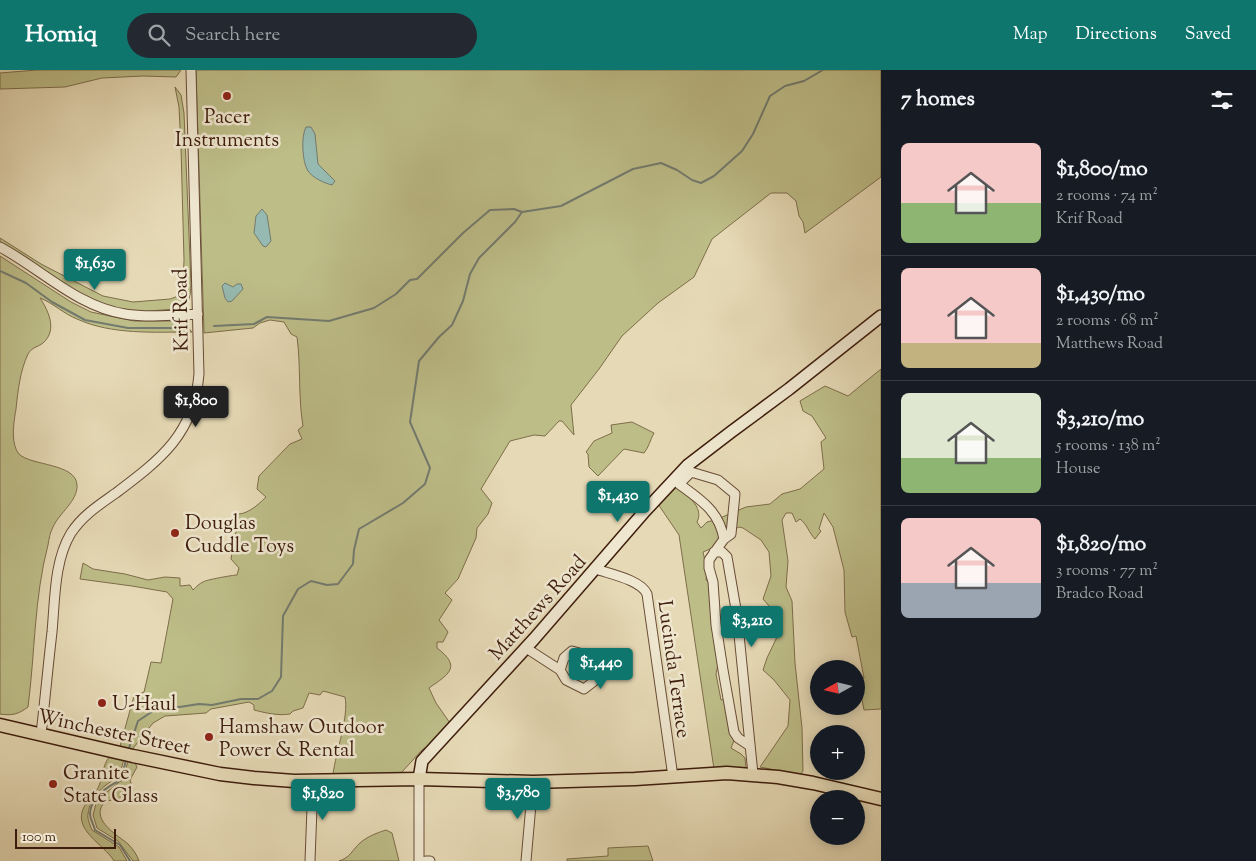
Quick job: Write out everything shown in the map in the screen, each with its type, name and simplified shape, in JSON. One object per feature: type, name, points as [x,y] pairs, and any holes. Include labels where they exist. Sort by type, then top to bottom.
[{"type":"main road","name":"Winchester Street","points":[[0,725],[220,774],[254,778],[533,782],[727,773],[753,774],[812,783],[881,799]]},
{"type":"street","name":"Krif Road","points":[[41,734],[56,583],[66,544],[76,527],[89,512],[150,467],[178,437],[190,414],[198,384],[198,314],[191,70]]},
{"type":"street","points":[[0,247],[22,259],[69,292],[100,307],[124,314],[147,316],[198,314]]},
{"type":"street","name":"Matthews Road","points":[[419,779],[422,761],[526,648],[645,510],[688,465],[789,389],[881,316]]},
{"type":"street","points":[[724,539],[722,527],[709,506],[679,484],[691,472],[718,480],[735,494],[731,534],[724,539],[714,552],[709,560],[709,568],[713,582],[722,670],[734,732],[738,738],[750,746]]},
{"type":"street","points":[[714,552],[722,552],[727,557],[730,570],[737,615],[753,774]]},
{"type":"street","name":"Lucinda Terrace","points":[[596,569],[635,583],[645,589],[647,594],[673,777]]},
{"type":"street","points":[[526,648],[560,670]]},
{"type":"street","points":[[419,779],[419,861]]},
{"type":"street","points":[[310,861],[313,780]]},
{"type":"street","points":[[526,861],[533,782]]},
{"type":"green space","points":[[37,70],[181,70],[176,77],[102,78],[65,87],[0,89],[0,73]]},
{"type":"green space","points":[[196,70],[881,70],[881,177],[805,233],[796,201],[787,193],[771,193],[712,239],[694,277],[658,303],[622,336],[571,405],[574,435],[562,421],[559,421],[545,436],[534,435],[510,441],[481,489],[492,503],[488,514],[477,528],[476,538],[458,579],[445,593],[452,600],[439,620],[448,632],[443,642],[437,642],[437,648],[445,655],[451,665],[447,674],[429,688],[436,703],[450,723],[440,737],[422,750],[401,773],[391,775],[333,774],[344,724],[346,705],[345,697],[323,691],[320,695],[309,693],[303,708],[286,715],[254,710],[254,705],[249,702],[211,709],[206,713],[165,716],[153,723],[131,751],[119,750],[134,696],[144,692],[151,662],[161,663],[173,599],[167,592],[80,579],[83,563],[93,569],[148,580],[165,577],[180,578],[180,586],[190,585],[193,590],[205,581],[237,575],[239,568],[231,559],[235,534],[238,529],[233,514],[247,512],[266,497],[257,489],[259,476],[290,444],[302,439],[298,430],[303,426],[297,337],[291,334],[284,322],[270,320],[260,323],[253,328],[204,333]]},
{"type":"green space","points":[[175,87],[181,95],[184,113],[191,284],[188,302],[185,305],[177,308],[140,312],[121,310],[85,297],[67,288],[0,246],[0,238],[41,264],[103,296],[133,302],[170,299],[181,295],[184,260],[181,147],[179,107]]},
{"type":"green space","points":[[0,256],[71,302],[91,312],[134,321],[182,321],[192,332],[133,332],[104,328],[72,317],[40,298],[50,320],[50,332],[48,338],[43,343],[33,348],[28,354],[23,367],[14,420],[14,444],[19,454],[25,458],[69,473],[75,478],[77,491],[52,529],[43,565],[37,606],[28,707],[12,715],[0,714]]},
{"type":"green space","points":[[881,369],[881,709],[865,710],[865,660],[861,660],[856,636],[852,637],[845,612],[844,570],[833,527],[824,513],[819,529],[821,531],[815,539],[800,519],[796,522],[792,513],[786,513],[782,520],[788,561],[786,587],[792,601],[795,663],[802,728],[803,771],[800,775],[760,767],[788,726],[790,700],[763,670],[777,637],[776,614],[763,599],[771,576],[769,552],[761,540],[743,528],[739,527],[726,533],[720,518],[746,507],[770,504],[782,494],[800,489],[824,469],[821,442],[826,438],[812,416],[803,411],[800,401],[825,386],[848,396]]},
{"type":"green space","points":[[632,422],[654,433],[646,451],[644,453],[624,449],[598,476],[589,467],[588,454],[586,452],[594,441],[612,433],[611,425]]},
{"type":"green space","points":[[674,485],[693,501],[699,516],[697,522],[701,528],[707,522],[715,520],[720,536],[715,547],[703,552],[707,570],[706,580],[710,583],[719,660],[716,674],[721,700],[725,699],[735,738],[731,748],[745,758],[746,768],[714,769],[679,535],[658,504]]},
{"type":"green space","points":[[110,756],[124,759],[119,777],[109,783],[95,796],[89,808],[88,817],[92,830],[119,847],[127,861],[114,861],[82,823],[81,815],[84,807],[98,788],[105,763]]},
{"type":"green space","points":[[128,761],[135,763],[137,767],[130,780],[133,789],[118,799],[105,802],[100,810],[103,822],[132,848],[139,861],[133,861],[118,841],[97,828],[93,815],[97,800],[123,779]]},
{"type":"green space","points":[[386,830],[392,833],[399,861],[339,861],[349,856],[366,838]]},
{"type":"green space","points":[[648,846],[653,861],[567,861],[567,859],[608,856],[608,848]]},
{"type":"water","points":[[306,127],[311,127],[315,134],[318,164],[335,181],[332,185],[322,182],[310,174],[306,167],[303,143]]},
{"type":"water","points":[[262,209],[267,215],[271,241],[266,247],[263,246],[254,233],[256,216]]},
{"type":"water","points":[[225,283],[233,287],[241,284],[243,289],[232,301],[228,302],[225,298],[222,286]]},
{"type":"waterway","points":[[128,751],[138,721],[153,711],[199,704],[212,705],[241,699],[258,699],[272,691],[281,677],[283,616],[298,589],[311,581],[327,585],[338,584],[353,564],[359,529],[403,503],[425,484],[430,468],[410,422],[419,361],[452,325],[463,301],[470,274],[479,258],[515,222],[522,212],[561,206],[633,169],[661,163],[701,183],[714,176],[742,151],[753,134],[770,96],[785,86],[804,81],[823,70]]},
{"type":"waterway","points":[[214,326],[254,324],[267,317],[329,321],[374,308],[396,294],[410,280],[417,279],[463,233],[490,210],[514,209],[522,212]]},
{"type":"waterway","points":[[0,271],[26,283],[52,302],[85,320],[128,328],[182,328]]},
{"type":"waterway","points":[[126,760],[121,780],[105,789],[96,798],[90,814],[95,830],[120,845],[130,861]]},
{"type":"place","name":"Pacer Instruments","points":[[227,96]]},
{"type":"place","name":"Douglas Cuddle Toys","points":[[175,533]]},
{"type":"place","name":"U-Haul","points":[[102,703]]},
{"type":"place","name":"Hamshaw Outdoor Power & Rental","points":[[209,737]]},
{"type":"place","name":"Granite State Glass","points":[[53,784]]}]
